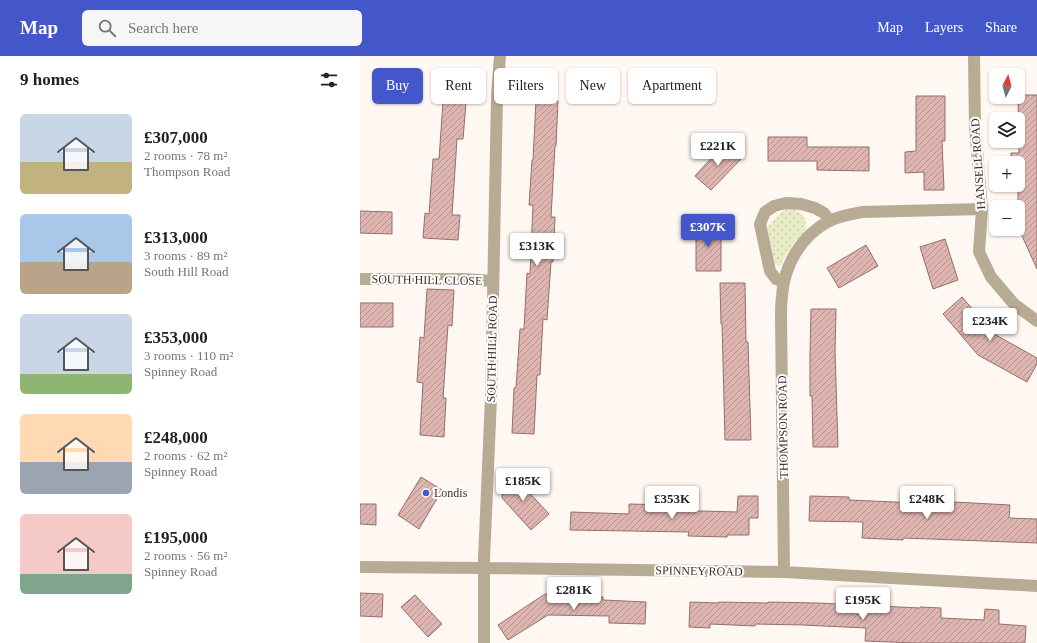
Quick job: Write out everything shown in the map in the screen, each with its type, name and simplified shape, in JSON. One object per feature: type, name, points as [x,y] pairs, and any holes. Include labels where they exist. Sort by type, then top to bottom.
[{"type":"street","name":"SOUTH HILL ROAD","points":[[484,643],[484,568],[491,398],[497,97],[500,56]]},
{"type":"street","name":"HANSELL ROAD","points":[[974,56],[975,127],[982,209],[979,252],[991,277],[1014,304],[1037,321]]},
{"type":"street","points":[[784,282],[776,279],[770,271],[760,224],[765,212],[774,206],[786,203],[801,204],[815,208],[824,213],[830,221]]},
{"type":"street","name":"THOMPSON ROAD","points":[[784,572],[781,317],[782,295],[788,266],[798,248],[816,230],[830,221],[846,215],[862,212],[982,209]]},
{"type":"street","name":"SOUTH HILL CLOSE","points":[[360,279],[464,279],[493,281]]},
{"type":"street","name":"SPINNEY ROAD","points":[[360,567],[784,572],[1037,586]]},
{"type":"green space","points":[[792,209],[803,215],[806,223],[806,229],[805,232],[793,244],[780,266],[775,264],[767,227],[784,210]]},
{"type":"building","points":[[1025,95],[1037,95],[1037,269],[1022,236],[1025,236],[1025,200],[1018,200],[1018,192],[1025,192],[1025,156],[1011,156],[1011,153],[1019,153],[1019,148],[1025,148],[1025,112],[1018,112],[1018,104],[1025,104]]},
{"type":"building","points":[[916,96],[945,96],[945,141],[942,141],[944,190],[924,190],[924,172],[905,173],[905,152],[916,151]]},
{"type":"building","points":[[443,104],[466,104],[463,139],[457,139],[452,215],[460,215],[458,240],[423,238],[425,213],[429,214],[433,159],[439,159]]},
{"type":"building","points":[[536,104],[558,104],[551,217],[555,217],[553,262],[551,262],[547,320],[543,319],[540,375],[537,375],[534,434],[512,433],[514,388],[516,388],[520,329],[524,329],[527,273],[530,274],[533,205],[529,205]]},
{"type":"building","points":[[768,137],[807,137],[807,147],[869,147],[869,171],[817,170],[817,161],[768,161]]},
{"type":"building","points":[[724,144],[741,159],[711,190],[695,176]]},
{"type":"building","points":[[360,211],[392,212],[392,234],[360,233]]},
{"type":"building","points":[[696,224],[721,224],[721,271],[696,271]]},
{"type":"building","points":[[945,239],[958,280],[933,289],[920,247]]},
{"type":"building","points":[[866,245],[878,266],[839,288],[827,268]]},
{"type":"building","points":[[720,283],[745,283],[746,342],[748,342],[751,440],[725,440]]},
{"type":"building","points":[[427,289],[454,290],[452,326],[448,325],[443,398],[446,398],[444,437],[420,435],[423,383],[417,382],[420,337],[424,338]]},
{"type":"building","points":[[962,297],[994,334],[1037,358],[1037,364],[1027,382],[978,355],[943,314]]},
{"type":"building","points":[[360,303],[393,303],[393,327],[360,327]]},
{"type":"building","points":[[811,309],[836,309],[835,351],[838,447],[813,447],[812,396],[810,396]]},
{"type":"building","points":[[421,477],[442,490],[419,529],[398,515]]},
{"type":"building","points":[[504,477],[525,479],[524,487],[549,514],[531,530],[502,498]]},
{"type":"building","points":[[738,496],[758,496],[758,518],[749,518],[749,535],[728,535],[727,537],[688,536],[689,532],[570,530],[571,512],[629,514],[629,504],[669,505],[668,510],[737,512]]},
{"type":"building","points":[[810,496],[849,497],[849,500],[916,503],[916,500],[1010,505],[1009,518],[1037,519],[1037,543],[862,538],[863,522],[809,521]]},
{"type":"building","points":[[360,504],[376,504],[376,525],[360,524]]},
{"type":"building","points":[[360,593],[383,594],[382,617],[360,616]]},
{"type":"building","points":[[545,594],[603,597],[603,600],[646,602],[645,624],[609,623],[609,616],[548,615],[508,640],[498,625]]},
{"type":"building","points":[[415,595],[442,624],[428,637],[401,607]]},
{"type":"building","points":[[690,602],[817,603],[941,608],[941,618],[984,620],[985,609],[999,610],[999,624],[1026,626],[1025,643],[915,643],[865,641],[866,628],[803,625],[755,624],[755,626],[710,624],[710,628],[689,627]]},
{"type":"place","name":"Londis","points":[[426,493]]}]
